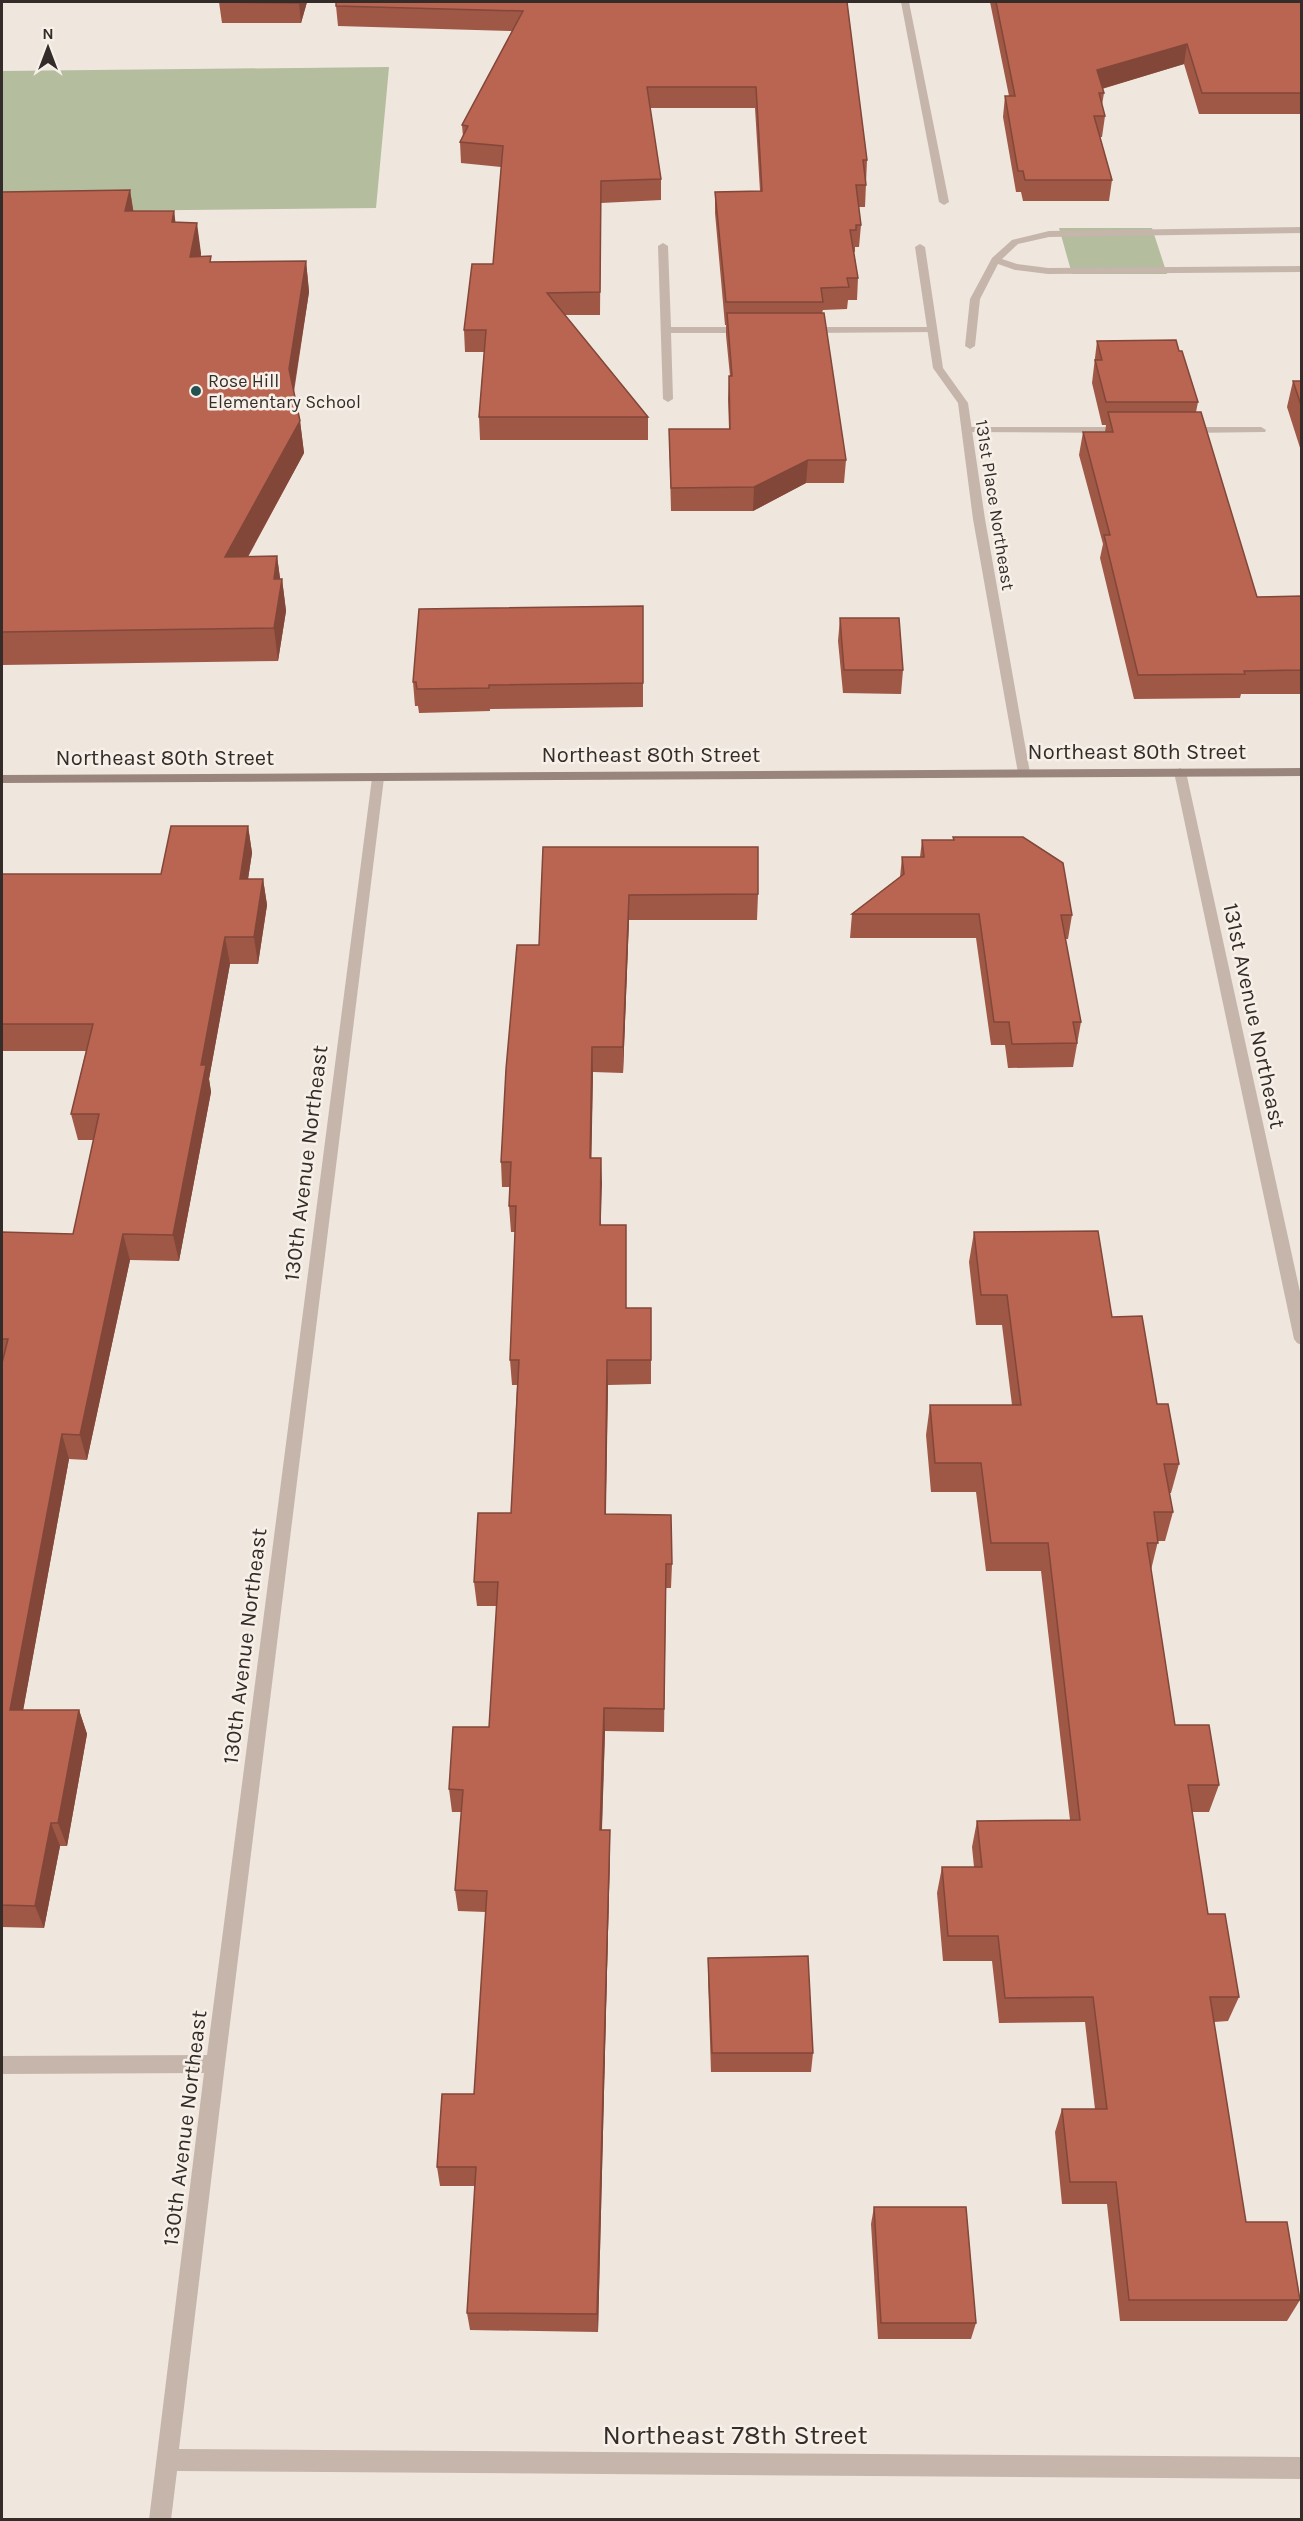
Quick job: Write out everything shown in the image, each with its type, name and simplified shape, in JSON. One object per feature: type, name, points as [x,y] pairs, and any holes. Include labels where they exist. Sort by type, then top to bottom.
[{"type":"street","points":[[905,2],[944,202]]},
{"type":"street","points":[[970,346],[975,299],[995,260],[1015,242],[1049,234],[1302,230]]},
{"type":"street","points":[[663,246],[668,399]]},
{"type":"street","name":"131st Place Northeast","points":[[920,247],[938,368],[963,403],[979,519],[1024,773]]},
{"type":"street","points":[[995,260],[1015,267],[1048,271],[1302,269]]},
{"type":"street","points":[[666,330],[757,330]]},
{"type":"street","points":[[792,330],[932,330]]},
{"type":"street","points":[[967,430],[1142,430]]},
{"type":"street","points":[[1178,430],[1261,430]]},
{"type":"street","name":"131st Avenue Northeast","points":[[1180,772],[1302,1339]]},
{"type":"street","name":"Northeast 80th Street","points":[[2,779],[1302,772]]},
{"type":"street","name":"130th Avenue Northeast","points":[[160,2520],[215,2064],[378,778]]},
{"type":"street","points":[[2,2065],[215,2064]]},
{"type":"street","name":"Northeast 78th Street","points":[[168,2460],[1302,2468]]},
{"type":"green space","points":[[389,67],[376,208],[2,212],[2,71]]},
{"type":"green space","points":[[1059,228],[1152,228],[1167,274],[1072,274]]},
{"type":"building","points":[[219,2],[300,2],[299,3]]},
{"type":"building","points":[[336,2],[847,2],[867,160],[863,160],[866,185],[856,185],[861,225],[856,225],[856,230],[850,230],[858,278],[847,278],[849,287],[821,288],[823,302],[726,302],[715,192],[762,191],[756,87],[647,87],[661,179],[601,181],[600,292],[547,293],[648,417],[479,417],[486,330],[464,330],[472,264],[493,264],[503,146],[460,142],[468,126],[462,125],[523,11],[336,6]]},
{"type":"building","points":[[996,2],[1302,2],[1302,93],[1202,93],[1187,44],[1097,70],[1104,93],[1099,93],[1105,116],[1094,116],[1112,180],[1025,180],[1023,171],[1018,171],[1005,96],[1015,96]]},
{"type":"building","points":[[130,190],[125,211],[174,211],[172,222],[197,223],[190,257],[211,256],[210,262],[306,261],[289,369],[300,421],[225,557],[277,556],[274,579],[282,579],[274,628],[2,632],[2,192]]},
{"type":"building","points":[[727,313],[824,313],[846,460],[808,460],[754,487],[671,488],[669,429],[730,429],[729,376],[732,376]]},
{"type":"building","points":[[1176,340],[1179,351],[1182,351],[1198,402],[1106,402],[1095,360],[1102,360],[1097,341]]},
{"type":"building","points":[[1293,381],[1302,381],[1302,408]]},
{"type":"building","points":[[1108,412],[1201,412],[1257,597],[1302,596],[1302,670],[1244,671],[1245,674],[1138,675],[1104,535],[1110,535],[1083,432],[1113,432]]},
{"type":"building","points":[[643,606],[643,683],[489,685],[489,688],[417,689],[416,682],[413,682],[419,609]]},
{"type":"building","points":[[840,618],[899,618],[903,670],[844,670]]},
{"type":"building","points":[[171,826],[248,826],[240,879],[263,879],[254,937],[225,937],[201,1065],[206,1065],[173,1235],[123,1234],[80,1435],[62,1434],[10,1710],[79,1710],[58,1823],[51,1823],[35,1906],[2,1905],[2,1363],[8,1339],[2,1339],[2,1232],[73,1234],[99,1114],[71,1114],[93,1024],[2,1024],[2,874],[161,874]]},
{"type":"building","points":[[953,837],[1023,837],[1063,863],[1072,915],[1061,915],[1081,1022],[1073,1022],[1077,1043],[1012,1044],[1009,1022],[994,1022],[979,914],[852,914],[904,874],[902,857],[924,857],[922,840],[954,840]]},
{"type":"building","points":[[543,847],[758,847],[758,894],[629,895],[623,1047],[592,1047],[590,1158],[601,1158],[600,1225],[626,1225],[626,1308],[651,1308],[651,1360],[607,1360],[605,1514],[671,1515],[672,1564],[666,1564],[664,1709],[604,1708],[600,1830],[610,1830],[597,2314],[467,2313],[476,2167],[437,2167],[442,2094],[474,2094],[487,1891],[455,1890],[463,1790],[449,1789],[453,1727],[489,1727],[498,1582],[474,1582],[478,1513],[511,1513],[519,1360],[510,1360],[516,1206],[509,1206],[511,1162],[501,1162],[506,1069],[517,945],[539,945]]},
{"type":"building","points":[[1098,1231],[1112,1317],[1142,1316],[1157,1404],[1168,1404],[1179,1464],[1164,1464],[1173,1512],[1154,1512],[1158,1543],[1147,1543],[1175,1725],[1209,1725],[1219,1785],[1188,1785],[1208,1914],[1225,1914],[1239,1997],[1210,1997],[1246,2222],[1287,2222],[1300,2300],[1129,2300],[1116,2182],[1070,2182],[1062,2109],[1107,2109],[1093,1997],[1005,1998],[998,1936],[948,1936],[942,1867],[982,1867],[977,1821],[1080,1820],[1048,1543],[991,1543],[981,1463],[935,1463],[930,1405],[1021,1405],[1007,1295],[981,1295],[974,1232]]},
{"type":"building","points":[[808,1956],[813,2053],[712,2053],[708,1958]]},
{"type":"building","points":[[874,2207],[966,2207],[976,2323],[881,2323]]},
{"type":"place","name":"Rose Hill Elementary School","points":[[196,391]]}]
